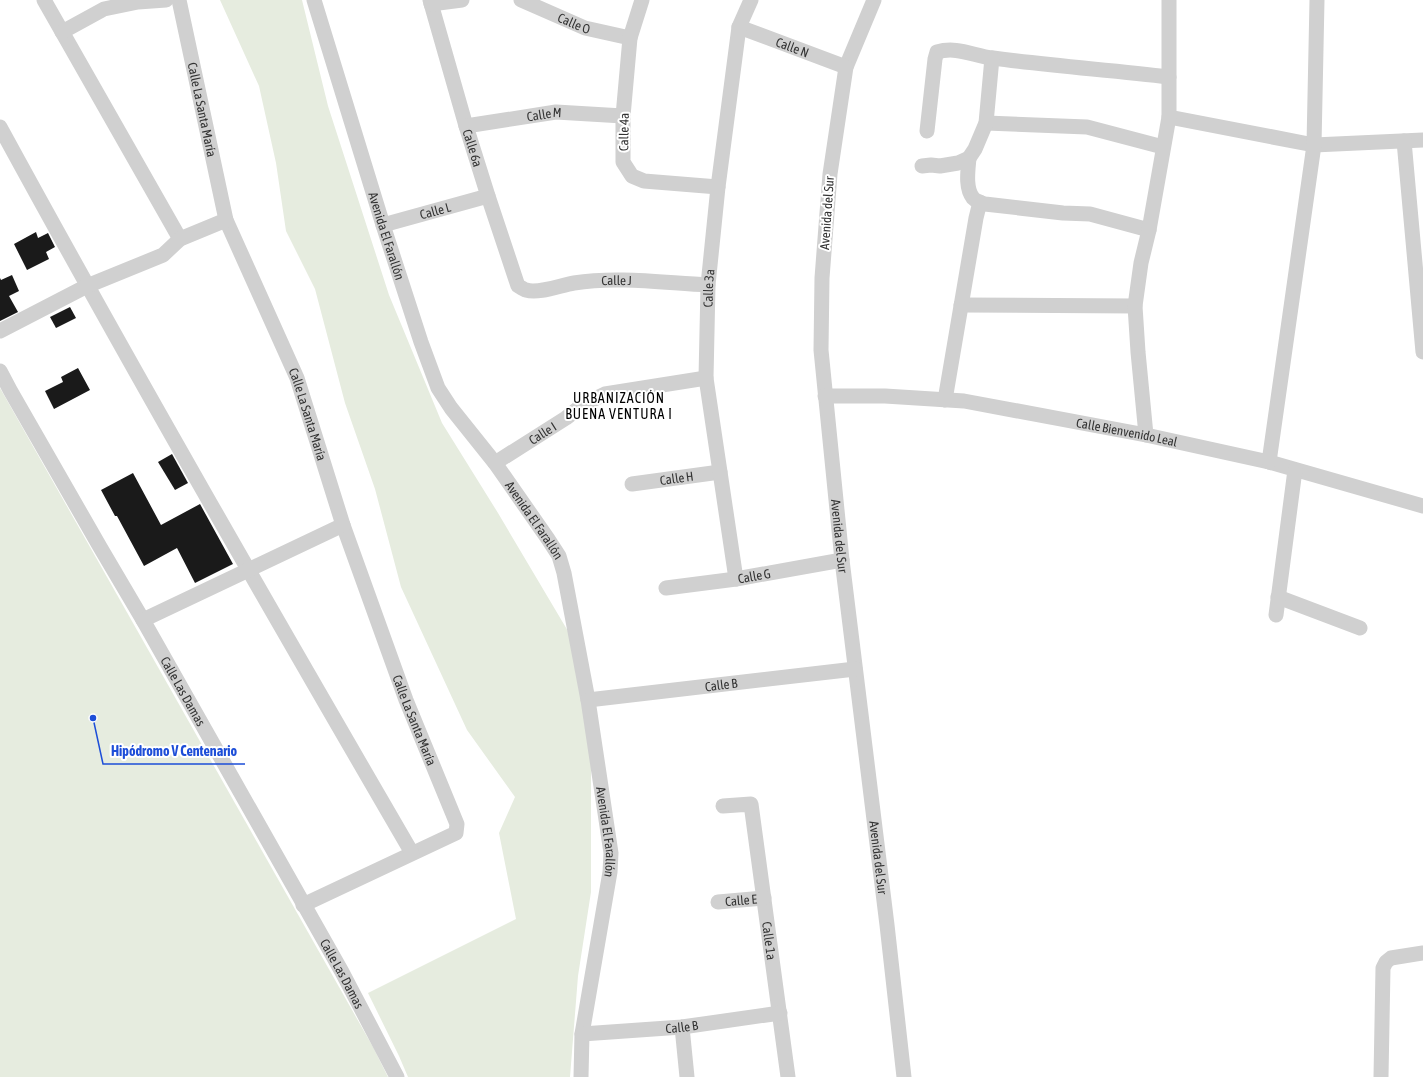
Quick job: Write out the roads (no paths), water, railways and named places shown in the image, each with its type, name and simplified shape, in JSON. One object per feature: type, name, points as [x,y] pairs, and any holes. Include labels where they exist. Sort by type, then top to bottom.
[{"type":"street","points":[[44,0],[180,239]]},
{"type":"street","points":[[62,32],[104,9],[138,2],[166,0]]},
{"type":"street","name":"Calle La Santa María","points":[[179,0],[226,220],[297,378],[343,525],[406,700],[457,824],[456,833],[412,853]]},
{"type":"street","name":"Avenida El Farallón","points":[[314,0],[383,225],[421,342],[438,388],[451,408],[495,463],[548,539],[559,556],[564,572],[588,700],[611,853],[610,872],[582,1034],[581,1077]]},
{"type":"street","points":[[431,2],[462,0]]},
{"type":"street","name":"Calle O","points":[[521,0],[585,28],[630,38]]},
{"type":"street","name":"Calle 4a","points":[[642,0],[630,38],[623,116],[624,162],[632,176],[644,181],[718,187]]},
{"type":"street","name":"Calle 3a","points":[[736,579],[706,378],[708,285],[718,187],[739,28],[751,0]]},
{"type":"street","name":"Avenida del Sur","points":[[874,0],[846,67],[830,174],[822,278],[821,350],[842,560],[904,1077]]},
{"type":"street","points":[[1146,435],[1138,352],[1136,306],[1141,263],[1149,230],[1169,117],[1169,0]]},
{"type":"street","points":[[1269,462],[1314,145],[1317,0]]},
{"type":"street","name":"Calle 6a","points":[[431,2],[466,126],[488,196],[518,286],[525,290]]},
{"type":"street","name":"Calle N","points":[[739,28],[846,67]]},
{"type":"street","points":[[927,131],[933,68],[937,52],[944,50],[959,50],[992,58],[1169,76]]},
{"type":"street","points":[[922,166],[940,166],[958,163],[968,158],[975,149],[986,123],[992,58]]},
{"type":"street","name":"Calle M","points":[[466,126],[556,112],[623,116]]},
{"type":"street","points":[[1169,117],[1314,145],[1423,140]]},
{"type":"street","points":[[986,123],[1087,127],[1163,147]]},
{"type":"street","points":[[0,127],[87,286],[248,571],[412,853],[303,905]]},
{"type":"street","points":[[1404,141],[1423,352]]},
{"type":"street","points":[[968,158],[968,179],[970,192],[974,199],[985,204],[1063,213],[1090,214],[1149,230]]},
{"type":"street","name":"Calle L","points":[[383,225],[488,196]]},
{"type":"street","points":[[945,400],[980,202]]},
{"type":"street","points":[[0,331],[87,286],[163,255],[180,239],[226,220]]},
{"type":"street","name":"Calle J","points":[[525,290],[534,291],[575,283],[598,281],[708,285]]},
{"type":"street","points":[[961,305],[1136,306]]},
{"type":"street","name":"Calle Las Damas","points":[[0,370],[342,972],[397,1077]]},
{"type":"street","name":"Calle I","points":[[495,463],[566,418],[584,404],[605,394],[706,378]]},
{"type":"street","name":"Calle Bienvenido Leal","points":[[825,396],[885,396],[964,401],[1146,435],[1269,462],[1423,506]]},
{"type":"street","points":[[1276,615],[1294,470]]},
{"type":"street","name":"Calle H","points":[[632,484],[720,472]]},
{"type":"street","points":[[143,620],[343,525]]},
{"type":"street","name":"Calle G","points":[[666,588],[736,579],[842,560]]},
{"type":"street","points":[[1278,597],[1360,628]]},
{"type":"street","name":"Calle B","points":[[588,700],[855,669]]},
{"type":"street","name":"Calle 1a","points":[[723,806],[750,804],[788,1077]]},
{"type":"street","name":"Calle E","points":[[718,902],[764,898]]},
{"type":"street","points":[[1381,1077],[1384,968],[1386,962],[1391,958],[1423,953]]},
{"type":"street","name":"Calle B","points":[[582,1034],[682,1027],[780,1013]]},
{"type":"street","points":[[682,1027],[687,1077]]},
{"type":"place","name":"Hipódromo V Centenario","points":[[93,718]]},
{"type":"district","name":"URBANIZACIÓN BUENA VENTURA I","points":[[619,406]]}]
